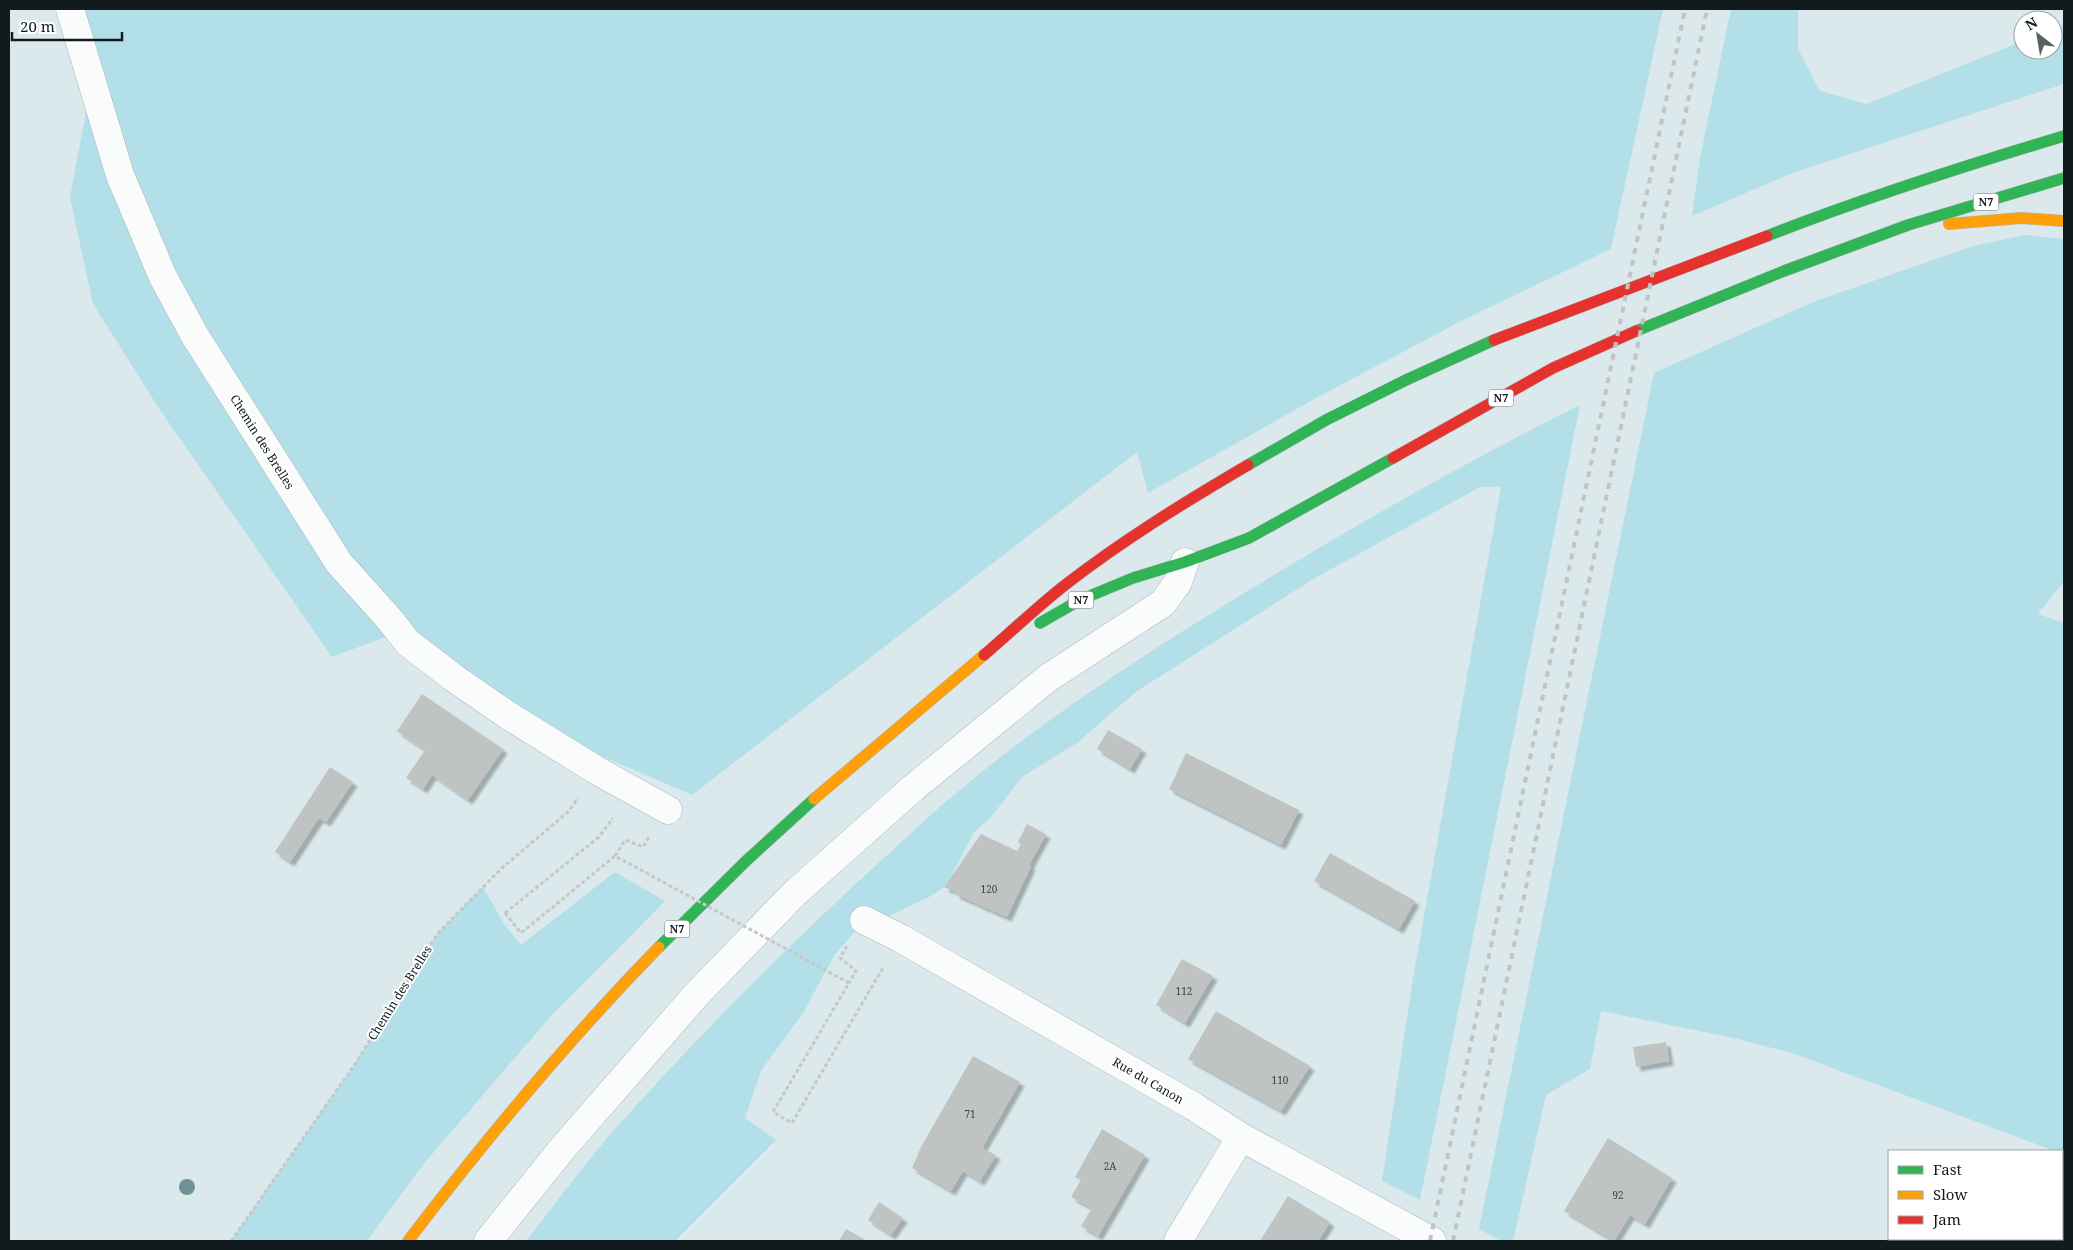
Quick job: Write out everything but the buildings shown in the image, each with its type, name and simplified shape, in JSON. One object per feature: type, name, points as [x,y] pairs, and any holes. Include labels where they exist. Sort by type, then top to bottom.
[{"type":"main road","points":[[984,655],[1064,586],[1181,504],[1326,420],[1406,380],[1487,343],[1812,218],[1955,169],[2064,136]]},
{"type":"main road","name":"N7","points":[[408,1241],[459,1173],[561,1054],[650,956],[747,860],[865,754],[984,655],[1080,600],[1133,578],[1185,562],[1248,538],[1553,368],[1667,318],[1784,271],[1908,225],[2064,178]]},
{"type":"main road","points":[[1908,225],[1967,224],[2021,218],[2064,221]]},
{"type":"street","name":"Chemin des Brelles","points":[[70,9],[120,175],[163,277],[194,336],[339,563],[408,644],[509,716],[596,770],[668,810]]},
{"type":"street","points":[[488,1241],[562,1149],[696,995],[795,894],[913,788],[1048,678],[1163,603],[1178,582],[1185,562]]},
{"type":"street","name":"Rue du Canon","points":[[864,920],[900,938],[1193,1106],[1241,1137],[1432,1241]]},
{"type":"street","points":[[1178,1241],[1241,1137]]},
{"type":"path","name":"Chemin des Brelles","points":[[231,1241],[353,1067],[438,933],[502,868],[569,811],[596,770]]},
{"type":"path","points":[[635,790],[599,837],[505,913],[521,933],[615,856],[626,840],[643,847],[653,832]]},
{"type":"path","points":[[615,856],[849,984],[773,1112],[792,1123],[900,938]]},
{"type":"shaded area","points":[[70,9],[1663,9],[1611,249],[1463,320],[1318,397],[1148,493],[1137,452],[692,795],[509,716],[399,632],[332,657],[160,410],[93,304],[70,197],[92,80]]},
{"type":"shaded area","points":[[1731,9],[1798,9],[1798,49],[1820,91],[1867,104],[2013,45],[2013,60],[2063,60],[2064,24],[2064,84],[1792,173],[1692,216],[1700,158]]},
{"type":"shaded area","points":[[2025,235],[2064,239],[2064,581],[2038,614],[2064,623],[2064,1155],[2063,1150],[2052,1150],[1792,1053],[1734,1038],[1601,1011],[1590,1069],[1546,1095],[1513,1241],[1501,1241],[1479,1229],[1654,373],[1813,302],[1973,246]]},
{"type":"shaded area","points":[[1580,405],[1420,1200],[1382,1181],[1414,972],[1501,487],[1480,487],[1315,578],[1137,691],[1077,743],[1022,777],[991,817],[974,832],[946,886],[929,897],[855,932],[835,954],[803,1013],[761,1071],[745,1118],[776,1140],[675,1241],[526,1241],[611,1134],[715,1022],[842,897],[934,812],[989,766],[1097,687],[1246,592],[1411,495]]},
{"type":"shaded area","points":[[615,872],[665,901],[550,1017],[422,1166],[367,1241],[231,1241],[353,1067],[438,933],[483,887],[504,924],[521,945]]},
{"type":"railway","points":[[1430,1241],[1685,9]]},
{"type":"railway","points":[[1453,1241],[1707,9]]},
{"type":"traffic: fast","points":[[1767,236],[1914,183],[2064,136]]},
{"type":"traffic: fast","points":[[1636,331],[1784,271],[1908,225],[2064,178]]},
{"type":"traffic: fast","points":[[1248,465],[1326,420],[1406,380],[1494,340]]},
{"type":"traffic: fast","points":[[1040,623],[1080,600],[1133,578],[1185,562],[1249,538],[1393,458]]},
{"type":"traffic: fast","points":[[659,947],[746,861],[814,799]]},
{"type":"traffic: slow","points":[[1949,224],[2021,218],[2064,221]]},
{"type":"traffic: slow","points":[[814,799],[984,655]]},
{"type":"traffic: slow","points":[[408,1241],[529,1090],[593,1017],[659,947]]},
{"type":"traffic: jam","points":[[1494,340],[1767,236]]},
{"type":"traffic: jam","points":[[1393,458],[1553,368],[1636,331]]},
{"type":"traffic: jam","points":[[984,655],[1044,602],[1109,552],[1248,465]]}]
